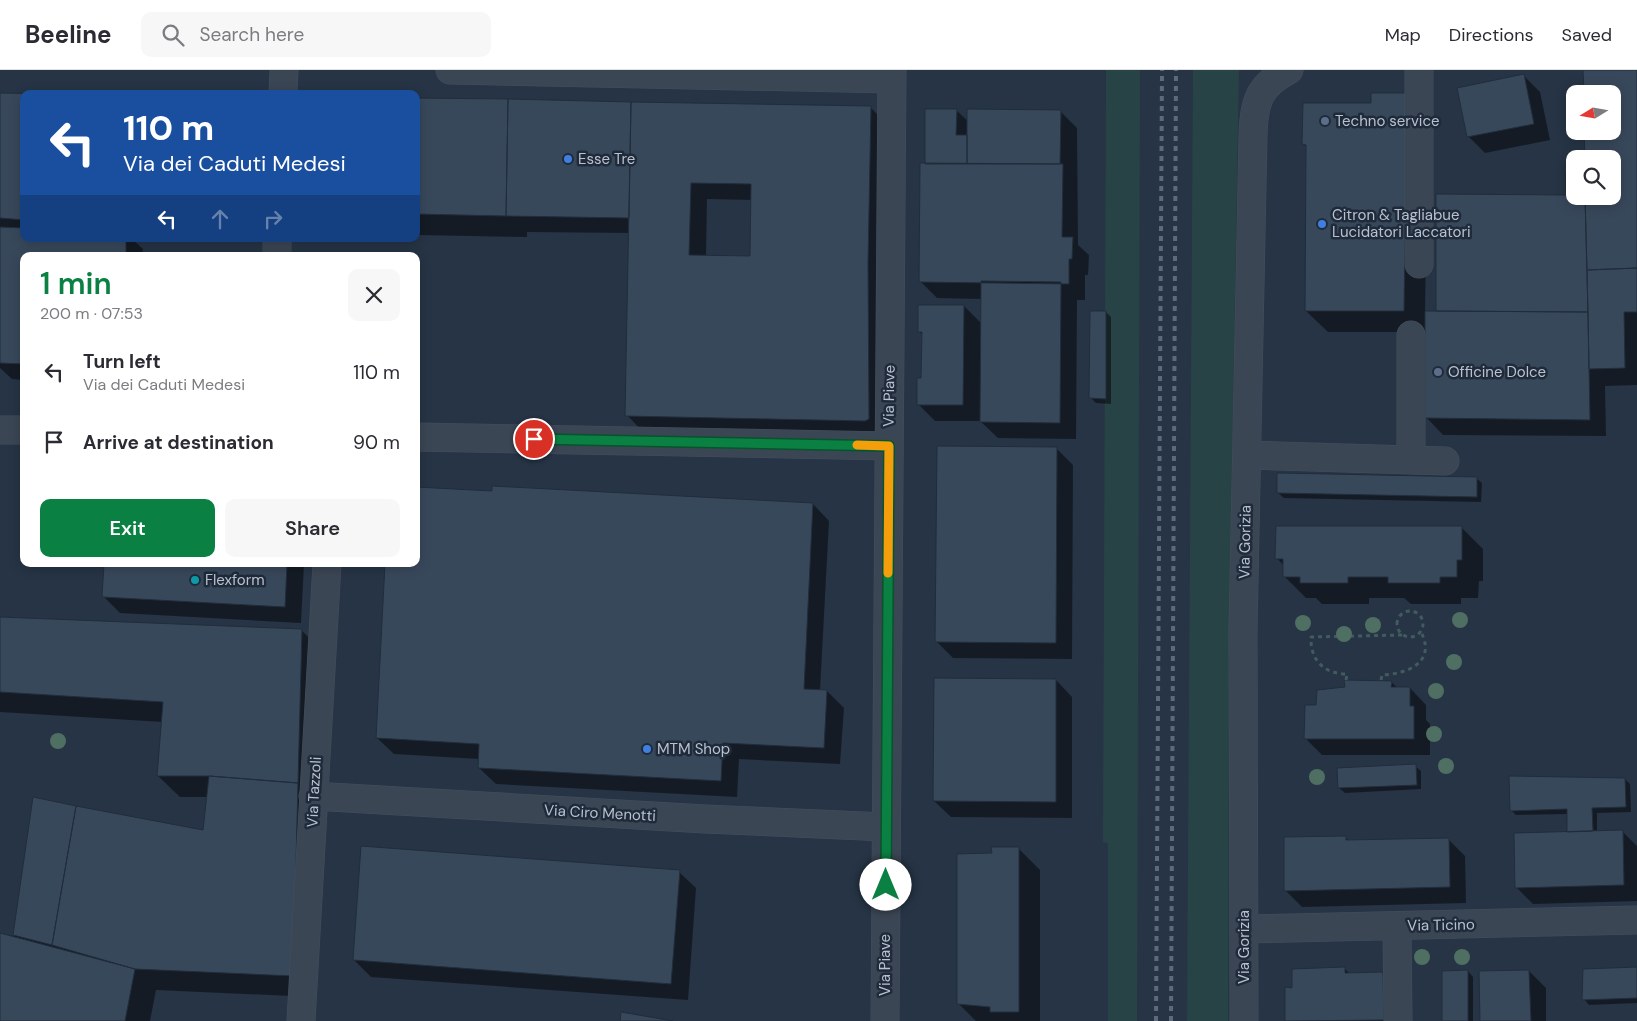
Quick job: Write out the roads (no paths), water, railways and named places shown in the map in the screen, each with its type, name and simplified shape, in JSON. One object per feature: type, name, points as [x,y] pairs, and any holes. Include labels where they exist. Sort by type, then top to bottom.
[{"type":"street","points":[[283,90],[284,70]]},
{"type":"street","points":[[450,70],[892,75]]},
{"type":"street","points":[[1419,70],[1420,264]]},
{"type":"street","name":"Via Gorizia","points":[[1244,1021],[1244,631],[1254,118],[1262,91],[1270,81],[1283,71]]},
{"type":"street","name":"Via Piave","points":[[885,1021],[892,75]]},
{"type":"street","points":[[1411,335],[1411,460]]},
{"type":"street","points":[[0,430],[20,430]]},
{"type":"street","points":[[420,437],[889,446]]},
{"type":"street","points":[[1246,455],[1445,461]]},
{"type":"street","name":"Via Tazzoli","points":[[301,1021],[326,567]]},
{"type":"street","name":"Via Ciro Menotti","points":[[314,796],[705,819],[886,826]]},
{"type":"street","name":"Via Ticino","points":[[1245,929],[1637,920]]},
{"type":"street","points":[[1397,926],[1398,1021]]},
{"type":"railway","points":[[1156,1021],[1162,70]]},
{"type":"railway","points":[[1171,1021],[1176,70]]},
{"type":"place","name":"Techno service","points":[[1325,121]]},
{"type":"place","name":"Esse Tre","points":[[568,159]]},
{"type":"place","name":"Citron & Tagliabue Lucidatori Laccatori","points":[[1322,224]]},
{"type":"place","name":"Officine Dolce","points":[[1438,372]]},
{"type":"place","name":"Flexform","points":[[195,580]]},
{"type":"place","name":"MTM Shop","points":[[647,749]]}]
